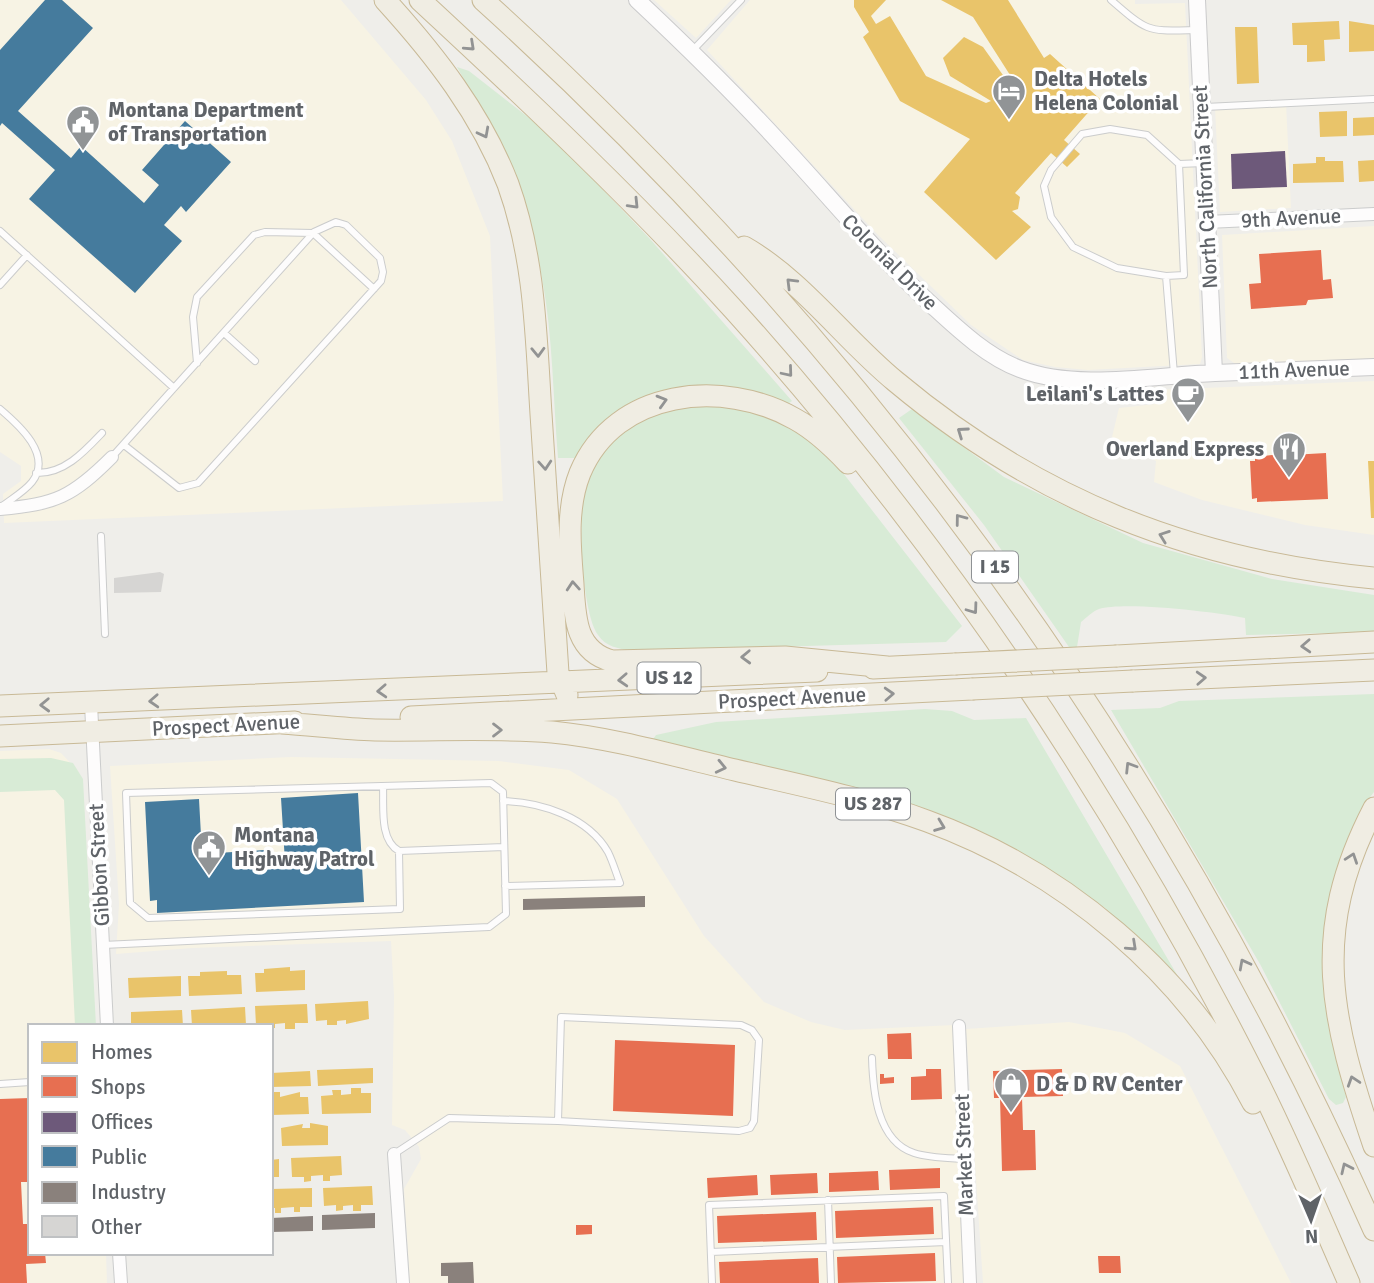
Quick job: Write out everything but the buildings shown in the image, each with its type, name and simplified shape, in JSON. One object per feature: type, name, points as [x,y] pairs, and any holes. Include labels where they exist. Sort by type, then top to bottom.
[{"type":"highway","points":[[385,0],[439,63],[477,119],[507,182],[522,229],[537,325],[560,683],[575,701],[601,708]]},
{"type":"highway","name":"I 15","points":[[420,0],[592,161],[711,285],[824,415],[953,580],[1064,742],[1135,857],[1242,1050],[1349,1283]]},
{"type":"highway","name":"I 15","points":[[483,0],[588,97],[726,237],[823,347],[946,500],[1108,731],[1239,953],[1307,1084],[1374,1230]]},
{"type":"highway","points":[[726,237],[774,266],[892,379],[984,448],[1087,504],[1196,547],[1287,575],[1374,589]]},
{"type":"highway","points":[[887,667],[785,657],[624,662],[593,654],[583,642],[577,625],[570,529],[576,485],[591,452],[626,418],[670,398],[720,396],[771,408],[806,426],[834,448],[953,580]]},
{"type":"highway","points":[[1196,547],[1297,568],[1374,578]]},
{"type":"highway","name":"Prospect Avenue","points":[[0,706],[560,683],[1374,642]]},
{"type":"highway","name":"Prospect Avenue","points":[[0,736],[1374,670]]},
{"type":"highway","name":"US 287","points":[[282,723],[366,730],[521,730],[578,736],[842,795],[904,813],[974,840],[1017,863],[1081,904],[1117,933],[1165,979],[1220,1047],[1244,1086],[1294,1182],[1306,1186]]},
{"type":"highway","points":[[1374,808],[1356,847],[1339,902],[1332,974],[1342,1045],[1374,1146]]},
{"type":"main road","name":"Colonial Drive","points":[[637,0],[692,51],[781,144],[863,239],[960,331],[993,355],[1021,370],[1069,379],[1214,373]]},
{"type":"main road","name":"North California Street","points":[[1197,0],[1214,373]]},
{"type":"main road","name":"11th Avenue","points":[[1214,373],[1374,367]]},
{"type":"street","name":"9th Avenue","points":[[1207,222],[1374,214]]},
{"type":"street","points":[[0,508],[39,505],[67,496],[112,457]]},
{"type":"street","name":"Gibbon Street","points":[[91,704],[107,1024]]},
{"type":"street","name":"Market Street","points":[[959,1026],[970,1283]]},
{"type":"street","points":[[394,1154],[403,1283]]},
{"type":"street","points":[[119,1255],[121,1283]]},
{"type":"lane","points":[[692,51],[741,0]]},
{"type":"lane","points":[[1111,0],[1140,26],[1154,31],[1198,30]]},
{"type":"lane","points":[[1202,107],[1374,99]]},
{"type":"lane","points":[[1178,163],[1184,275],[1166,276],[1116,268],[1073,247],[1051,217],[1044,186],[1051,170],[1083,134],[1111,129],[1147,135],[1178,163],[1204,163]]},
{"type":"lane","points":[[112,457],[313,233],[336,222],[346,225],[383,263],[381,281],[198,483],[179,488],[124,444]]},
{"type":"lane","points":[[0,231],[174,388]]},
{"type":"lane","points":[[197,363],[193,317],[197,297],[254,235],[265,232],[313,233],[374,289]]},
{"type":"lane","points":[[0,285],[27,255]]},
{"type":"lane","points":[[1166,276],[1174,376]]},
{"type":"lane","points":[[224,333],[255,361]]},
{"type":"lane","points":[[0,410],[19,425],[34,446],[38,467],[32,482],[0,508]]},
{"type":"lane","points":[[36,473],[49,474],[66,466],[102,433]]},
{"type":"lane","points":[[101,536],[105,634]]},
{"type":"lane","points":[[103,945],[489,927],[506,914],[503,792],[491,783],[127,793],[130,903],[148,918],[400,909],[399,851]]},
{"type":"lane","points":[[383,786],[386,836],[390,847],[399,851],[504,847]]},
{"type":"lane","points":[[503,802],[530,802],[579,822],[607,850],[620,883],[505,887]]},
{"type":"lane","points":[[394,1154],[449,1118],[739,1130],[750,1128],[754,1121],[759,1040],[752,1030],[741,1025],[561,1017],[558,1121]]},
{"type":"lane","points":[[872,1058],[873,1094],[877,1108],[899,1146],[915,1154],[964,1159]]},
{"type":"lane","points":[[0,1084],[28,1082]]},
{"type":"lane","points":[[712,1283],[709,1205],[944,1196],[948,1283]]},
{"type":"lane","points":[[828,1200],[831,1283]]},
{"type":"lane","points":[[711,1252],[946,1242]]},
{"type":"shaded area","points":[[0,0],[341,0],[426,100],[452,141],[490,236],[503,501],[4,523],[3,494],[21,481],[21,466],[0,452]]},
{"type":"shaded area","points":[[654,0],[731,0],[696,38]]},
{"type":"shaded area","points":[[750,0],[1135,0],[1135,4],[1185,3],[1202,357],[1200,364],[1088,370],[1055,367],[1023,360],[971,325],[876,233],[707,50]]},
{"type":"shaded area","points":[[1286,103],[1291,208],[1220,212],[1215,107]]},
{"type":"shaded area","points":[[1374,226],[1374,359],[1237,365],[1227,358],[1222,235]]},
{"type":"shaded area","points":[[1374,381],[1374,535],[1305,525],[1202,500],[1154,482],[1156,461],[1112,437],[1119,408],[1156,404],[1154,390]]},
{"type":"shaded area","points":[[49,749],[61,753],[78,771],[94,1024],[28,1024],[28,1255],[106,1255],[107,1283],[0,1283],[0,751]]},
{"type":"shaded area","points":[[291,757],[499,761],[569,770],[617,799],[704,936],[764,1002],[811,1022],[845,1030],[955,1025],[965,1283],[410,1283],[404,1189],[421,1159],[419,1147],[405,1130],[392,1125],[394,996],[391,941],[192,948],[116,954],[119,904],[110,766]]},
{"type":"shaded area","points":[[1069,1022],[1125,1033],[1180,1066],[1291,1283],[983,1283],[966,1029]]},
{"type":"green space","points":[[457,67],[469,71],[551,135],[650,239],[792,401],[786,405],[689,388],[580,458],[558,458],[548,323],[536,251],[508,169]]},
{"type":"green space","points":[[687,404],[733,407],[775,418],[826,451],[962,626],[946,642],[631,651],[605,642],[592,623],[584,582],[581,533],[584,491],[588,477],[605,450],[621,431],[633,422],[647,415]]},
{"type":"green space","points":[[912,409],[1004,477],[1143,543],[1272,579],[1374,595],[1374,632],[1246,635],[1245,618],[1171,608],[1128,606],[1097,610],[1081,622],[1077,647],[1069,647],[984,525],[899,418]]},
{"type":"green space","points":[[1374,694],[1374,792],[1361,809],[1348,840],[1333,887],[1322,945],[1329,1030],[1346,1097],[1343,1103],[1336,1105],[1329,1099],[1260,964],[1111,710],[1160,708],[1179,701]]},
{"type":"green space","points":[[925,709],[952,711],[974,720],[1026,718],[1186,990],[1105,908],[1037,865],[930,810],[852,787],[651,742],[656,735],[716,722]]},
{"type":"green space","points":[[51,758],[73,763],[83,779],[96,1024],[75,1024],[64,800],[55,790],[0,792],[0,759]]},
{"type":"place","name":"Delta Hotels Helena Colonial","points":[[1009,121]]},
{"type":"place","name":"Montana Department of Transportation","points":[[83,152]]},
{"type":"place","name":"Leilani's Lattes","points":[[1188,424]]},
{"type":"place","name":"Overland Express","points":[[1289,479]]},
{"type":"place","name":"Montana Highway Patrol","points":[[209,877]]},
{"type":"place","name":"D & D RV Center","points":[[1011,1114]]}]
